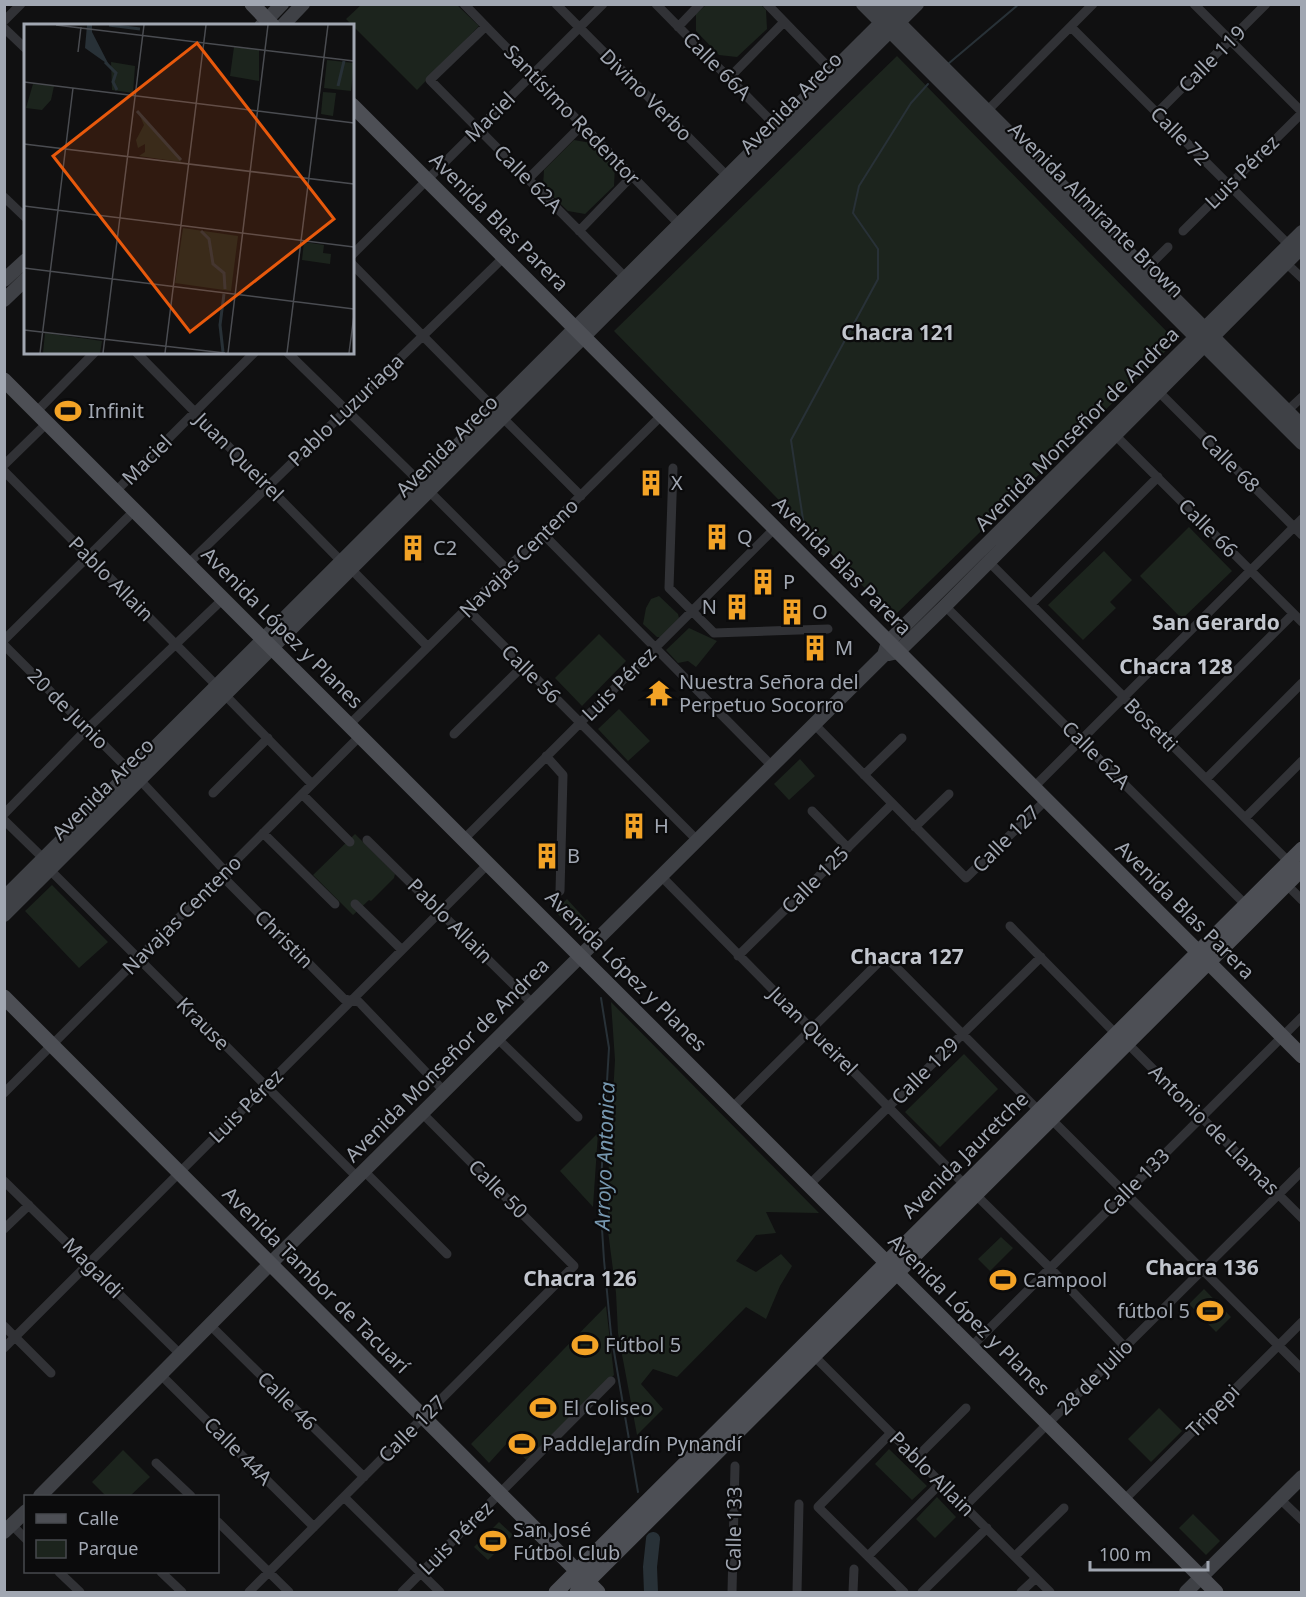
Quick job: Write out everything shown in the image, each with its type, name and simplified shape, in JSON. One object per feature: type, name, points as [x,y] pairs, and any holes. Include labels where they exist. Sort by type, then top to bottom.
[{"type":"main road","points":[[252,4],[267,24],[282,4]]},
{"type":"main road","points":[[284,24],[303,4]]},
{"type":"main road","name":"Avenida Almirante Brown","points":[[863,4],[890,17],[987,111],[1145,270],[1302,443]]},
{"type":"main road","name":"Avenida Areco","points":[[580,333],[626,278],[680,225],[732,181],[777,127],[833,72],[890,17],[917,4]]},
{"type":"main road","name":"Avenida Almirante Brown","points":[[890,17],[1204,337],[1302,426]]},
{"type":"main road","name":"Avenida Areco","points":[[4,915],[47,865],[732,181],[890,17]]},
{"type":"main road","name":"Avenida Blas Parera","points":[[354,107],[775,528],[890,649],[1034,787],[1302,1056]]},
{"type":"main road","name":"Avenida Monseñor de Andrea","points":[[890,649],[945,606],[1158,391],[1204,337],[1286,263],[1302,232]]},
{"type":"main road","name":"Avenida Monseñor de Andrea","points":[[42,1495],[360,1174],[1295,246]]},
{"type":"main road","points":[[4,280],[24,262]]},
{"type":"main road","points":[[4,300],[24,281]]},
{"type":"main road","name":"Avenida López y Planes","points":[[4,380],[1216,1593]]},
{"type":"main road","name":"Avenida Jauretche","points":[[585,1585],[892,1268],[1045,1115],[1203,958],[1286,884],[1302,849]]},
{"type":"main road","name":"Avenida Areco","points":[[4,898],[47,865]]},
{"type":"main road","name":"Avenida Jauretche","points":[[1203,958],[1246,905],[1295,865]]},
{"type":"main road","name":"Avenida Tambor de Tacuarí","points":[[4,997],[500,1494],[585,1585]]},
{"type":"main road","name":"Avenida Jauretche","points":[[556,1593],[585,1585],[814,1356],[892,1268]]},
{"type":"main road","points":[[1186,1593],[1302,1477]]},
{"type":"main road","points":[[8,1528],[24,1513]]},
{"type":"street","points":[[4,21],[21,4]]},
{"type":"street","name":"Santísimo Redentor","points":[[464,4],[680,225]]},
{"type":"street","name":"Divino Verbo","points":[[556,4],[732,181]]},
{"type":"street","name":"Maciel","points":[[354,253],[603,4]]},
{"type":"street","name":"Calle 66A","points":[[656,4],[777,127]]},
{"type":"street","points":[[678,27],[700,4]]},
{"type":"street","points":[[767,4],[833,72]]},
{"type":"street","points":[[987,111],[1093,4]]},
{"type":"street","points":[[1194,4],[1302,113]]},
{"type":"street","name":"Calle 119","points":[[1157,113],[1266,4]]},
{"type":"street","points":[[729,78],[784,22]]},
{"type":"street","name":"Calle 62A","points":[[485,27],[430,80],[626,278]]},
{"type":"street","name":"Calle 72","points":[[1071,27],[1229,185],[1295,246]]},
{"type":"street","points":[[4,28],[24,47]]},
{"type":"street","name":"Luis Pérez","points":[[1184,231],[1302,113]]},
{"type":"street","points":[[528,180],[582,125]]},
{"type":"street","points":[[579,231],[632,176]]},
{"type":"street","points":[[4,197],[24,216]]},
{"type":"street","points":[[1145,270],[1168,247]]},
{"type":"street","name":"Pablo Luzuriaga","points":[[188,564],[504,257]]},
{"type":"street","points":[[1286,263],[1302,278]]},
{"type":"street","points":[[354,266],[581,496]]},
{"type":"street","points":[[4,465],[93,354]]},
{"type":"street","name":"Juan Queirel","points":[[138,354],[428,647]]},
{"type":"street","name":"Maciel","points":[[116,491],[253,354]]},
{"type":"street","points":[[289,354],[507,569]]},
{"type":"street","name":"Calle 68","points":[[1158,391],[1302,535]]},
{"type":"street","points":[[1287,411],[1302,397]]},
{"type":"street","name":"Navajas Centeno","points":[[4,1094],[312,784],[428,647],[662,415]]},
{"type":"street","name":"Calle 66","points":[[1115,435],[1302,622]]},
{"type":"street","points":[[673,468],[669,588],[691,611],[714,633],[828,629]]},
{"type":"street","name":"Pablo Allain","points":[[4,471],[312,784]]},
{"type":"street","points":[[1031,604],[1158,477]]},
{"type":"street","name":"Maciel","points":[[4,640],[135,510]]},
{"type":"street","name":"Calle 127","points":[[1034,787],[1302,519]]},
{"type":"street","name":"Luis Pérez","points":[[464,839],[775,528]]},
{"type":"street","points":[[543,534],[772,766]]},
{"type":"street","name":"Bosetti","points":[[988,562],[1295,865]]},
{"type":"street","points":[[4,814],[87,729],[223,599]]},
{"type":"street","name":"Calle 62A","points":[[945,606],[1246,905]]},
{"type":"street","name":"Calle 56","points":[[467,609],[697,840]]},
{"type":"street","points":[[1167,740],[1293,614]]},
{"type":"street","name":"20 de Junio","points":[[4,645],[135,776],[226,872]]},
{"type":"street","points":[[454,734],[523,666]]},
{"type":"street","points":[[1206,779],[1302,683]]},
{"type":"street","points":[[814,724],[915,827],[949,794]]},
{"type":"street","points":[[213,793],[268,738]]},
{"type":"street","points":[[864,775],[902,738]]},
{"type":"street","points":[[546,756],[563,775],[560,891]]},
{"type":"street","points":[[1245,818],[1302,761]]},
{"type":"street","points":[[302,794],[350,842]]},
{"type":"street","name":"Calle 127","points":[[915,827],[966,878],[1046,800]]},
{"type":"street","name":"Calle 125","points":[[738,956],[892,804]]},
{"type":"street","points":[[812,811],[848,848]]},
{"type":"street","name":"Krause","points":[[4,820],[266,1086],[447,1254]]},
{"type":"street","points":[[263,833],[335,904]]},
{"type":"street","name":"Pablo Allain","points":[[367,840],[532,1003]]},
{"type":"street","name":"Luis Pérez","points":[[4,1348],[488,864]]},
{"type":"street","name":"Christin","points":[[226,872],[226,880],[344,999],[359,1002],[444,1091]]},
{"type":"street","name":"Juan Queirel","points":[[661,876],[970,1190],[1050,1268],[1125,1347]]},
{"type":"street","points":[[1286,884],[1302,900]]},
{"type":"street","points":[[355,904],[402,950]]},
{"type":"street","name":"Antonio de Llamas","points":[[1010,926],[1302,1218]]},
{"type":"street","points":[[732,1108],[885,956],[1302,1369]]},
{"type":"street","name":"Calle 129","points":[[809,1185],[1041,957]]},
{"type":"street","name":"Calle 133","points":[[970,1347],[1302,1017]]},
{"type":"street","points":[[497,1038],[578,1118]]},
{"type":"street","name":"Calle 50","points":[[422,1113],[574,1266]]},
{"type":"street","name":"28 de Julio","points":[[965,1506],[1302,1171]]},
{"type":"street","name":"Magaldi","points":[[4,1181],[181,1355]]},
{"type":"street","points":[[4,1229],[29,1205]]},
{"type":"street","name":"Calle 127","points":[[249,1593],[574,1266]]},
{"type":"street","name":"Tripepi","points":[[1124,1500],[1302,1322]]},
{"type":"street","name":"Calle 46","points":[[210,1325],[364,1477]]},
{"type":"street","points":[[4,1326],[51,1373]]},
{"type":"street","name":"Pablo Allain","points":[[814,1356],[1050,1593]]},
{"type":"street","name":"Calle 44A","points":[[161,1375],[314,1527]]},
{"type":"street","name":"Luis Pérez","points":[[402,1593],[611,1382]]},
{"type":"street","points":[[916,1458],[966,1408]]},
{"type":"street","points":[[891,1433],[818,1507],[904,1593]]},
{"type":"street","points":[[156,1462],[189,1495]]},
{"type":"street","name":"Calle 133","points":[[732,1593],[735,1466]]},
{"type":"street","points":[[868,1556],[941,1483]]},
{"type":"street","points":[[344,1497],[440,1593]]},
{"type":"street","points":[[1280,1499],[1302,1520]]},
{"type":"street","points":[[797,1593],[799,1504]]},
{"type":"street","points":[[1015,1556],[1064,1508]]},
{"type":"street","points":[[219,1523],[289,1593]]},
{"type":"street","points":[[8,1528],[24,1538]]},
{"type":"street","points":[[922,1593],[987,1528]]},
{"type":"street","points":[[853,1593],[854,1569]]},
{"type":"street","points":[[60,1573],[80,1593]]},
{"type":"street","points":[[162,1573],[182,1593]]},
{"type":"street","points":[[1021,1593],[1036,1578]]},
{"type":"green space","points":[[361,5],[457,5],[479,26],[417,90],[354,27],[354,24],[346,19]]},
{"type":"green space","points":[[706,5],[761,5],[766,10],[767,29],[737,57],[719,55],[696,31],[696,14]]},
{"type":"green space","points":[[897,56],[1176,341],[893,617],[614,331]]},
{"type":"green space","points":[[574,140],[591,143],[615,166],[614,186],[585,214],[568,211],[543,187],[544,170]]},
{"type":"green space","points":[[1189,527],[1232,571],[1182,619],[1140,576]]},
{"type":"green space","points":[[1104,551],[1132,580],[1110,602],[1116,608],[1083,640],[1048,605]]},
{"type":"green space","points":[[659,596],[678,614],[679,618],[662,637],[657,637],[643,624],[646,608],[651,599]]},
{"type":"green space","points":[[689,628],[717,641],[696,667],[688,661],[678,663],[666,650]]},
{"type":"green space","points":[[599,634],[626,661],[582,706],[555,678]]},
{"type":"green space","points":[[619,709],[650,741],[628,761],[598,729]]},
{"type":"green space","points":[[800,759],[815,776],[789,800],[774,784]]},
{"type":"green space","points":[[355,834],[395,874],[394,878],[371,901],[369,900],[353,915],[313,875]]},
{"type":"green space","points":[[52,885],[108,942],[79,968],[25,911]]},
{"type":"green space","points":[[567,899],[587,921],[576,933],[555,911]]},
{"type":"green space","points":[[611,1002],[819,1213],[766,1212],[776,1233],[756,1235],[736,1261],[756,1272],[781,1254],[792,1266],[780,1286],[766,1319],[746,1307],[677,1377],[653,1369],[641,1384],[663,1409],[637,1435],[618,1333],[616,1293],[608,1231],[608,1180],[615,1060]]},
{"type":"green space","points":[[964,1054],[998,1089],[940,1147],[905,1112]]},
{"type":"green space","points":[[598,1133],[593,1207],[560,1171]]},
{"type":"green space","points":[[1001,1237],[1013,1248],[990,1271],[978,1259]]},
{"type":"green space","name":"fútbol 5","points":[[1204,1289],[1231,1317],[1216,1332],[1189,1304]]},
{"type":"green space","name":"El Coliseo","points":[[606,1306],[614,1375],[527,1461],[509,1441],[489,1463],[471,1444]]},
{"type":"green space","points":[[1159,1408],[1182,1431],[1151,1462],[1128,1439]]},
{"type":"green space","points":[[889,1449],[927,1486],[912,1500],[875,1464]]},
{"type":"green space","points":[[123,1450],[150,1477],[131,1495],[105,1495],[92,1482]]},
{"type":"green space","points":[[937,1497],[956,1517],[935,1538],[916,1519]]},
{"type":"green space","points":[[1193,1514],[1220,1541],[1206,1555],[1179,1528]]},
{"type":"green space","name":"San José Fútbol Club","points":[[499,1522],[513,1535],[488,1560],[474,1547]]},
{"type":"waterway","name":"Arroyo Antonica","points":[[948,64],[1019,4]]},
{"type":"waterway","name":"Arroyo Antonica","points":[[804,526],[791,440],[878,279],[878,249],[853,213],[859,186],[911,103],[928,84]]},
{"type":"waterway","name":"Arroyo Antonica","points":[[601,998],[609,1048],[600,1198],[604,1260],[611,1334],[638,1492]]},
{"type":"waterway","name":"Arroyo Antonica","points":[[651,1592],[650,1567],[653,1539]]},
{"type":"place","name":"Infinit","points":[[68,411]]},
{"type":"place","name":"X","points":[[651,483]]},
{"type":"place","name":"Q","points":[[717,537]]},
{"type":"place","name":"C2","points":[[413,548]]},
{"type":"place","name":"P","points":[[763,582]]},
{"type":"place","name":"N","points":[[737,607]]},
{"type":"place","name":"O","points":[[792,612]]},
{"type":"place","name":"M","points":[[815,648]]},
{"type":"place","name":"Nuestra Señora del Perpetuo Socorro","points":[[659,693]]},
{"type":"place","name":"H","points":[[634,826]]},
{"type":"place","name":"B","points":[[547,856]]},
{"type":"place","name":"Campool","points":[[1003,1280]]},
{"type":"place","name":"fútbol 5","points":[[1210,1311]]},
{"type":"place","name":"Fútbol 5","points":[[585,1345]]},
{"type":"place","name":"El Coliseo","points":[[543,1408]]},
{"type":"place","name":"PaddleJardín Pynandí","points":[[522,1444]]},
{"type":"place","name":"San José Fútbol Club","points":[[493,1541]]},
{"type":"district","name":"Chacra 121","points":[[898,333]]},
{"type":"district","name":"San Gerardo","points":[[1216,623]]},
{"type":"district","name":"Chacra 128","points":[[1176,667]]},
{"type":"district","name":"Chacra 127","points":[[907,957]]},
{"type":"district","name":"Chacra 136","points":[[1202,1268]]},
{"type":"district","name":"Chacra 126","points":[[580,1279]]}]
